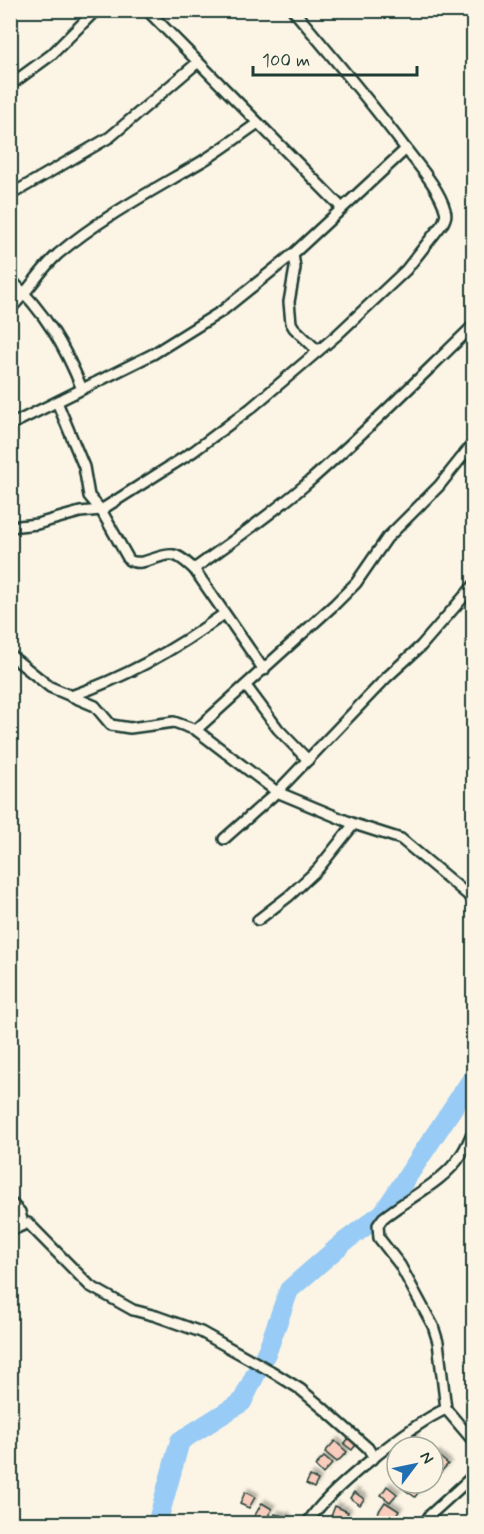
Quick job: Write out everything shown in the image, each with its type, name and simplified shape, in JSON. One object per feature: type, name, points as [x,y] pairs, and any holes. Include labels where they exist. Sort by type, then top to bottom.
[{"type":"street","points":[[10,85],[51,55],[96,10]]},
{"type":"street","points":[[147,10],[340,207]]},
{"type":"street","points":[[10,527],[100,510],[194,451],[251,408],[318,351],[406,270],[432,240],[446,217],[441,200],[406,149],[293,10]]},
{"type":"street","points":[[10,195],[110,137],[197,63]]},
{"type":"street","points":[[10,309],[26,294],[31,283],[47,265],[117,210],[204,160],[258,123]]},
{"type":"street","points":[[10,425],[153,354],[222,311],[293,254],[340,207],[406,149]]},
{"type":"street","points":[[293,254],[295,268],[289,302],[291,323],[318,351]]},
{"type":"street","points":[[10,279],[38,307],[60,342],[82,389]]},
{"type":"street","points":[[194,569],[302,488],[474,326]]},
{"type":"street","points":[[57,402],[84,467],[89,496],[100,510],[130,562],[136,563],[170,555],[181,559],[194,569],[264,670]]},
{"type":"street","points":[[196,730],[264,670],[356,583],[387,538],[439,486],[474,442]]},
{"type":"street","points":[[224,839],[277,792],[387,677],[421,646],[474,585]]},
{"type":"street","points":[[71,696],[159,658],[224,614]]},
{"type":"street","points":[[10,655],[50,687],[95,706],[107,721],[115,726],[130,728],[174,722],[196,730],[277,792],[354,824],[401,839],[474,900]]},
{"type":"street","points":[[246,686],[278,729],[308,760]]},
{"type":"street","points":[[258,920],[318,869],[354,824]]},
{"type":"street","points":[[474,1129],[461,1155],[452,1166],[430,1185],[383,1218],[378,1225],[377,1232],[382,1245],[400,1264],[433,1326],[438,1342],[446,1409],[474,1442]]},
{"type":"street","points":[[10,1202],[20,1212],[23,1224]]},
{"type":"street","points":[[10,1232],[28,1223],[90,1286],[116,1302],[133,1310],[201,1332],[300,1389],[350,1432],[374,1458]]},
{"type":"street","points":[[307,1524],[315,1510],[374,1458],[424,1420],[446,1409]]},
{"type":"street","points":[[424,1524],[430,1515],[474,1475]]},
{"type":"building","points":[[351,1436],[358,1442],[352,1450],[344,1444]]},
{"type":"building","points":[[335,1441],[347,1452],[337,1462],[325,1452]]},
{"type":"building","points":[[324,1457],[332,1464],[323,1474],[315,1466]]},
{"type":"building","points":[[310,1476],[318,1480],[314,1488],[306,1484]]},
{"type":"building","points":[[385,1489],[385,1495],[396,1495],[390,1502],[381,1495]]},
{"type":"building","points":[[245,1492],[255,1497],[249,1508],[240,1504]]},
{"type":"building","points":[[354,1492],[364,1499],[360,1505],[350,1498]]},
{"type":"building","points":[[385,1502],[399,1511],[391,1523],[377,1514]]},
{"type":"building","points":[[262,1503],[272,1509],[264,1523],[254,1517]]},
{"type":"building","points":[[335,1506],[348,1512],[343,1524],[330,1519]]},
{"type":"building","points":[[275,1514],[287,1517],[285,1524],[273,1523]]},
{"type":"waterway","points":[[157,1524],[180,1441],[242,1402],[268,1349],[289,1290],[344,1242],[383,1213],[474,1076]]}]
